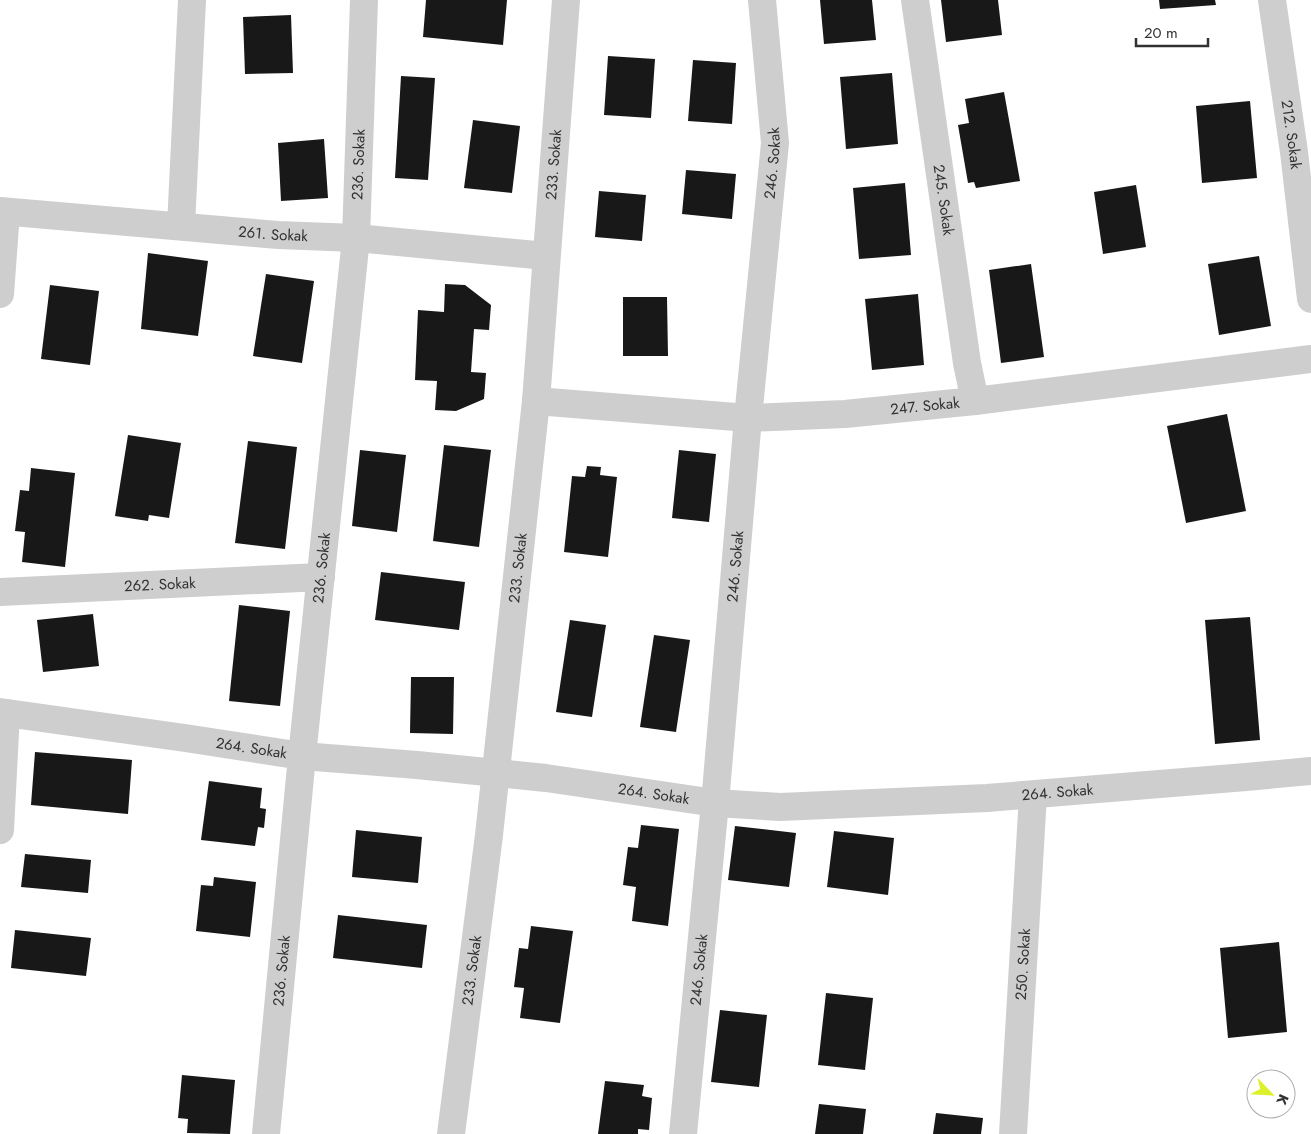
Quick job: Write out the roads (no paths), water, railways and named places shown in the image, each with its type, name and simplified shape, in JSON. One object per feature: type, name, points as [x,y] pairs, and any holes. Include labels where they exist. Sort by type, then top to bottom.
[{"type":"street","points":[[182,226],[192,0]]},
{"type":"street","name":"236. Sokak","points":[[266,1134],[320,576],[356,238],[364,0]]},
{"type":"street","name":"233. Sokak","points":[[452,1134],[490,835],[536,400],[566,0]]},
{"type":"street","name":"246. Sokak","points":[[683,1134],[775,143],[762,0]]},
{"type":"street","name":"245. Sokak","points":[[915,0],[967,363],[975,401]]},
{"type":"street","name":"212. Sokak","points":[[1272,0],[1294,152],[1311,299]]},
{"type":"street","points":[[0,294],[3,211]]},
{"type":"street","name":"261. Sokak","points":[[3,211],[278,235],[356,238],[546,256]]},
{"type":"street","name":"247. Sokak","points":[[536,400],[748,418],[845,414],[975,401],[1311,359]]},
{"type":"street","name":"262. Sokak","points":[[0,592],[320,576]]},
{"type":"street","points":[[0,830],[3,712]]},
{"type":"street","name":"264. Sokak","points":[[3,712],[302,756],[546,778],[715,804],[780,807],[1033,795],[1311,771]]},
{"type":"street","name":"250. Sokak","points":[[1013,1134],[1033,795]]}]
